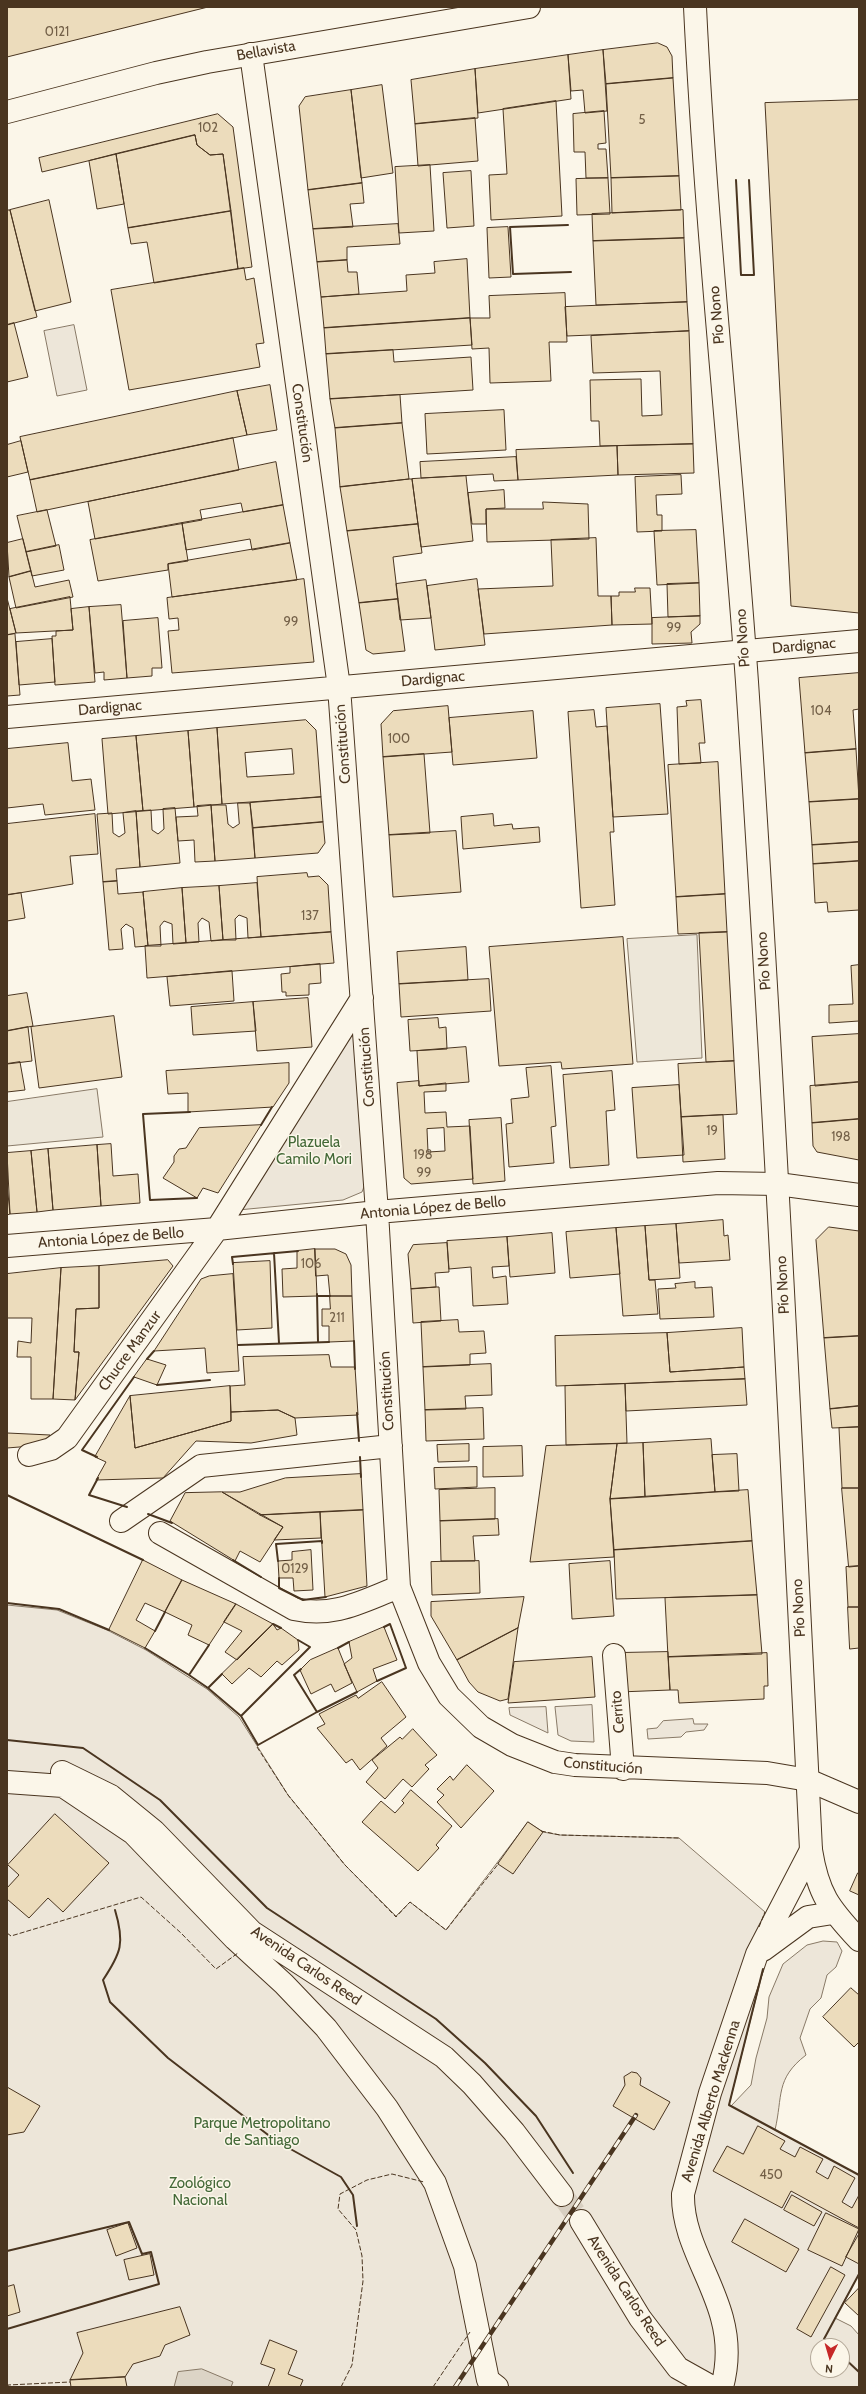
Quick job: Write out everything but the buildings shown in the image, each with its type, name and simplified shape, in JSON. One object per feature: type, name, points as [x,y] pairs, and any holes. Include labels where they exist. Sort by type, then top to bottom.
[{"type":"street","name":"Bellavista","points":[[7,112],[156,73],[251,54],[529,7]]},
{"type":"street","name":"Pío Nono","points":[[694,7],[699,107],[744,651],[778,1184],[811,1850],[814,1872],[821,1892],[833,1913],[859,1940]]},
{"type":"street","name":"Constitución","points":[[251,54],[339,687],[377,1212],[399,1587],[429,1663],[449,1696],[481,1727],[512,1745],[555,1762],[623,1769],[767,1773],[808,1780],[859,1802]]},
{"type":"street","name":"Dardignac","points":[[7,717],[859,641]]},
{"type":"street","name":"Chucre Manzur","points":[[29,1455],[51,1449],[67,1438],[218,1229],[362,998]]},
{"type":"street","name":"Antonia López de Bello","points":[[7,1246],[218,1229],[377,1212],[718,1183],[778,1184],[859,1195]]},
{"type":"street","points":[[121,1521],[201,1466],[391,1446]]},
{"type":"street","points":[[160,1533],[294,1610],[313,1613],[345,1608],[399,1587]]},
{"type":"street","name":"Cerrito","points":[[614,1655],[623,1769]]},
{"type":"street","name":"Avenida Carlos Reed","points":[[7,1768],[65,1773],[111,1796],[154,1831],[252,1932],[444,2057],[472,2084],[508,2126],[562,2195]]},
{"type":"street","points":[[7,1782],[63,1786],[133,1833],[235,1939],[284,1984],[326,2028],[387,2108],[435,2183],[465,2266],[488,2380],[497,2387]]},
{"type":"street","name":"Avenida Alberto Mackenna","points":[[722,2387],[727,2368],[722,2318],[690,2235],[683,2206],[683,2194],[710,2093],[757,1954],[811,1850]]},
{"type":"street","points":[[757,1954],[808,1917],[833,1913]]},
{"type":"street","name":"Avenida Carlos Reed","points":[[581,2221],[640,2318],[678,2368],[712,2387]]},
{"type":"green space","points":[[74,325],[87,390],[57,396],[44,331]]},
{"type":"green space","name":"Plazuela Camilo Mori","points":[[355,989],[365,1184],[362,1192],[343,1200],[217,1212]]},
{"type":"green space","name":"Parque Metropolitano de Santiago","points":[[7,1605],[57,1610],[107,1630],[146,1650],[207,1689],[239,1717],[288,1795],[345,1865],[396,1916],[410,1902],[446,1930],[528,1822],[543,1832],[560,1835],[679,1838],[765,1912],[749,1953],[766,1959],[729,2105],[731,2106],[751,2085],[756,2058],[767,2018],[769,1997],[783,1964],[807,1945],[823,1941],[837,1942],[842,1951],[836,1967],[827,1975],[821,1998],[810,2009],[800,2038],[806,2055],[789,2072],[785,2080],[780,2098],[775,2130],[859,2175],[859,2274],[835,2318],[851,2326],[859,2335],[859,2387],[7,2387]]},
{"type":"green space","points":[[592,1705],[594,1742],[571,1741],[558,1735],[555,1707]]},
{"type":"green space","points":[[546,1707],[548,1733],[510,1715],[509,1708]]},
{"type":"green space","points":[[693,1719],[694,1724],[708,1724],[704,1730],[686,1732],[681,1737],[648,1739],[647,1729],[657,1728],[663,1721]]},
{"type":"shaded area","points":[[697,935],[702,1058],[637,1062],[627,939]]},
{"type":"shaded area","points":[[97,1089],[103,1137],[7,1146],[7,1102]]},
{"type":"shaded area","points":[[202,2369],[233,2382],[231,2387],[174,2387],[178,2372]]},
{"type":"tunnel","points":[[562,2195],[581,2221]]},
{"type":"railway","points":[[455,2387],[636,2115]]},
{"type":"fence","points":[[257,1747],[288,1795],[345,1865],[396,1917],[410,1902],[446,1930],[499,1863]]},
{"type":"fence","points":[[541,1831],[560,1835],[679,1838]]},
{"type":"fence","points":[[7,1933],[11,1936],[141,1897],[181,1933],[216,1969],[238,1953]]},
{"type":"fence","points":[[759,1927],[765,1912]]},
{"type":"fence","points":[[341,2387],[352,2365],[363,2281],[362,2256],[356,2230],[338,2209],[340,2194],[367,2180],[392,2174],[424,2182]]},
{"type":"fence","points":[[433,2387],[470,2332]]},
{"type":"fence","points":[[8,2387],[8,2385],[70,2382]]},
{"type":"wall","points":[[736,180],[741,275],[754,275],[749,180]]},
{"type":"wall","points":[[568,225],[510,227],[513,274],[571,272]]},
{"type":"wall","points":[[261,1125],[272,1107]]},
{"type":"wall","points":[[190,1112],[143,1114],[150,1200],[197,1198]]},
{"type":"wall","points":[[233,1264],[232,1257],[298,1251]]},
{"type":"wall","points":[[274,1253],[279,1343]]},
{"type":"wall","points":[[317,1294],[318,1342]]},
{"type":"wall","points":[[317,1296],[330,1296]]},
{"type":"wall","points":[[354,1341],[355,1369]]},
{"type":"wall","points":[[238,1345],[329,1342]]},
{"type":"wall","points":[[147,1359],[154,1351]]},
{"type":"wall","points":[[97,1457],[82,1450],[134,1377]]},
{"type":"wall","points":[[157,1385],[210,1380]]},
{"type":"wall","points":[[357,1413],[359,1441]]},
{"type":"wall","points":[[360,1457],[361,1477]]},
{"type":"wall","points":[[98,1478],[89,1495],[127,1507]]},
{"type":"wall","points":[[7,1495],[143,1560]]},
{"type":"wall","points":[[148,1514],[172,1523]]},
{"type":"wall","points":[[278,1561],[276,1544],[322,1541],[322,1543]]},
{"type":"wall","points":[[233,1560],[261,1577]]},
{"type":"wall","points":[[279,1578],[279,1588],[303,1600],[326,1597]]},
{"type":"wall","points":[[7,1603],[59,1609],[109,1630]]},
{"type":"wall","points":[[155,1631],[165,1612]]},
{"type":"wall","points":[[273,1624],[281,1628]]},
{"type":"wall","points":[[377,1681],[406,1668],[390,1624],[384,1627]]},
{"type":"wall","points":[[222,1674],[208,1688],[241,1716],[310,1647],[298,1640]]},
{"type":"wall","points":[[338,1648],[349,1642]]},
{"type":"wall","points":[[208,1688],[189,1675],[209,1645]]},
{"type":"wall","points":[[145,1648],[189,1675]]},
{"type":"wall","points":[[301,1669],[294,1675],[317,1712],[357,1692]]},
{"type":"wall","points":[[241,1716],[258,1745],[317,1712]]},
{"type":"wall","points":[[7,1740],[83,1748],[160,1800],[267,1908],[436,2019],[485,2063],[536,2116],[573,2173]]},
{"type":"wall","points":[[115,1910],[120,1931],[120,1947],[114,1962],[103,1980],[110,2002],[168,2058],[276,2141],[341,2177],[353,2195],[357,2226]]},
{"type":"wall","points":[[763,1969],[729,2105],[859,2175]]},
{"type":"wall","points":[[7,2251],[129,2222],[142,2254],[151,2252],[159,2284],[7,2329]]},
{"type":"wall","points":[[825,2338],[859,2274]]},
{"type":"wall","points":[[850,2364],[859,2372]]},
{"type":"park label","name":"Zoológico Nacional","points":[[200,2192]]}]
